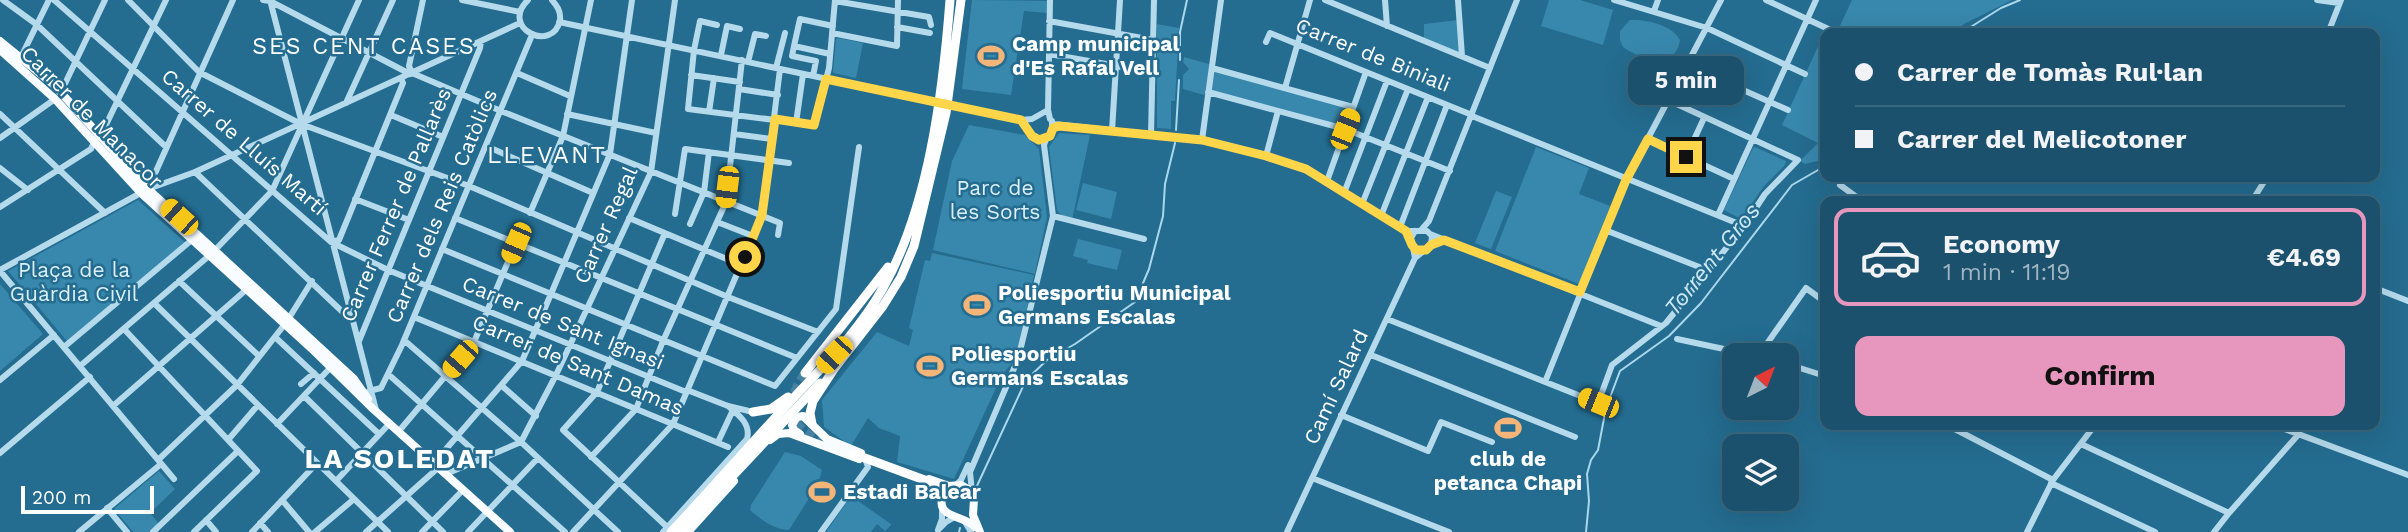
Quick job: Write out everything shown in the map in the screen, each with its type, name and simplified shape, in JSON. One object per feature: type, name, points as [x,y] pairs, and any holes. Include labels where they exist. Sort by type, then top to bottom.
[{"type":"highway","points":[[666,530],[810,374],[844,344],[874,304],[891,274],[908,233],[937,111],[950,0]]},
{"type":"highway","points":[[812,424],[811,404],[834,369],[883,306],[901,277],[914,246],[946,113],[961,0]]},
{"type":"highway","points":[[680,532],[834,369]]},
{"type":"highway","points":[[721,470],[810,374]]},
{"type":"highway","points":[[751,412],[771,409],[797,389]]},
{"type":"highway","points":[[773,438],[809,394]]},
{"type":"highway","points":[[851,454],[930,482],[938,488],[942,502]]},
{"type":"main road","name":"Carrer de Manacor","points":[[0,41],[18,61],[58,96],[193,239],[213,252],[247,289],[287,321],[353,383],[390,423],[510,532]]},
{"type":"main road","name":"Carrer de Manacor","points":[[0,50],[18,61]]},
{"type":"main road","name":"Carrer de Manacor","points":[[145,191],[228,267],[237,270],[331,367],[353,383],[373,406]]},
{"type":"main road","points":[[801,416],[808,418],[818,432],[834,443],[967,488],[973,494],[973,515],[980,532],[969,521],[946,513],[938,492],[930,486],[796,432],[792,425],[795,419],[801,416]]},
{"type":"main road","points":[[690,532],[738,476],[773,438],[781,433],[791,433],[851,454]]},
{"type":"main road","points":[[942,502],[954,485]]},
{"type":"main road","points":[[957,517],[967,515],[973,506]]},
{"type":"street","points":[[3,0],[36,24],[166,147]]},
{"type":"street","points":[[18,61],[36,24],[52,0]]},
{"type":"street","name":"Carrer de Lluís Martí","points":[[52,0],[331,242],[427,286]]},
{"type":"street","points":[[0,138],[58,96],[105,0]]},
{"type":"street","points":[[0,207],[92,149],[166,0]]},
{"type":"street","points":[[145,191],[233,0]]},
{"type":"street","points":[[268,0],[411,73],[780,223],[778,235]]},
{"type":"street","points":[[268,0],[372,392],[373,406]]},
{"type":"street","points":[[80,366],[213,252],[271,191],[359,0]]},
{"type":"street","points":[[346,103],[393,0]]},
{"type":"street","points":[[411,73],[409,66],[423,0]]},
{"type":"street","points":[[462,0],[520,12]]},
{"type":"street","points":[[528,0],[520,12],[520,23],[539,37],[552,33],[559,22],[559,9],[552,0]]},
{"type":"street","points":[[530,212],[563,136],[592,0]]},
{"type":"street","points":[[366,532],[439,468],[457,436],[522,361],[610,155],[632,0]]},
{"type":"street","name":"Carrer Regal","points":[[536,416],[651,172],[675,0]]},
{"type":"street","points":[[813,76],[816,61],[792,56],[800,19],[897,46],[898,0]]},
{"type":"street","points":[[1043,141],[1052,134],[1054,124],[1048,110],[1050,0]]},
{"type":"street","points":[[1112,131],[1120,0]]},
{"type":"street","points":[[1151,135],[1154,0]]},
{"type":"street","points":[[1202,140],[1221,0]]},
{"type":"street","points":[[1285,88],[1310,0]]},
{"type":"street","points":[[1325,0],[1490,68]]},
{"type":"street","points":[[1385,0],[1387,26]]},
{"type":"street","points":[[1458,0],[1462,56]]},
{"type":"street","points":[[1411,242],[1424,231],[1429,221],[1517,0]]},
{"type":"street","points":[[1614,0],[1707,28],[1805,74]]},
{"type":"street","points":[[1654,11],[1658,0]]},
{"type":"street","points":[[1545,382],[1626,180],[1721,0]]},
{"type":"street","points":[[1766,0],[1827,28]]},
{"type":"street","points":[[1718,215],[1816,0]]},
{"type":"street","points":[[2317,0],[2340,2],[2330,28]]},
{"type":"street","points":[[718,25],[700,21],[688,109],[814,125],[826,79],[835,1],[929,17],[931,25]]},
{"type":"street","points":[[132,2],[200,72],[301,124],[469,187],[818,332]]},
{"type":"street","points":[[1049,21],[1153,40]]},
{"type":"street","points":[[559,22],[1021,120],[1032,119],[1048,110]]},
{"type":"street","points":[[174,479],[0,270],[145,191],[195,172],[520,23]]},
{"type":"street","points":[[721,55],[727,26],[740,29]]},
{"type":"street","points":[[897,27],[930,33]]},
{"type":"street","points":[[573,532],[673,424],[728,296],[762,215],[778,95],[778,69],[785,33]]},
{"type":"street","name":"Carrer de Biniali","points":[[1266,43],[1270,33],[1744,226]]},
{"type":"street","points":[[592,457],[636,409],[663,341],[726,202],[739,86],[745,61],[755,34],[766,36]]},
{"type":"street","name":"Carrer dels Reis Catòlics","points":[[362,418],[373,406],[404,340],[533,35]]},
{"type":"street","name":"Carrer Ferrer de Pallarès","points":[[358,343],[481,41]]},
{"type":"street","points":[[794,46],[830,54]]},
{"type":"street","points":[[1049,54],[1152,72]]},
{"type":"street","points":[[1687,65],[1788,110]]},
{"type":"street","points":[[1212,68],[1353,107]]},
{"type":"street","points":[[1326,181],[1366,72]]},
{"type":"street","points":[[517,73],[570,96]]},
{"type":"street","points":[[796,123],[803,74]]},
{"type":"street","points":[[691,75],[714,78],[778,95]]},
{"type":"street","points":[[331,242],[339,240],[391,115],[403,83],[401,78]]},
{"type":"street","points":[[709,112],[714,78]]},
{"type":"street","points":[[1344,193],[1387,80]]},
{"type":"street","points":[[1362,204],[1408,89]]},
{"type":"street","points":[[1208,92],[1345,129],[1450,171]]},
{"type":"street","points":[[1381,216],[1427,97]]},
{"type":"street","points":[[1387,319],[1598,403],[1612,365],[1666,323],[1744,226],[1771,187],[1798,160],[1668,100]]},
{"type":"street","points":[[1403,229],[1447,105]]},
{"type":"street","points":[[1266,156],[1278,111]]},
{"type":"street","points":[[0,114],[105,213]]},
{"type":"street","points":[[567,114],[656,133]]},
{"type":"street","points":[[391,115],[443,137]]},
{"type":"street","points":[[1041,115],[1054,124],[1202,140],[1306,169],[1403,229],[1424,231],[1661,326]]},
{"type":"street","points":[[1686,157],[1704,118]]},
{"type":"street","points":[[1029,129],[1032,119]]},
{"type":"street","points":[[1021,120],[1032,136],[1043,141]]},
{"type":"street","points":[[734,134],[772,139]]},
{"type":"street","points":[[1648,139],[1734,179]]},
{"type":"street","points":[[973,494],[969,477],[974,458],[1018,359],[1053,216],[1043,141]]},
{"type":"street","points":[[486,146],[593,193]]},
{"type":"street","points":[[442,249],[775,386],[836,309],[859,147]]},
{"type":"street","points":[[675,214],[685,149],[789,163]]},
{"type":"street","points":[[690,224],[704,192],[709,152]]},
{"type":"street","points":[[0,168],[28,190]]},
{"type":"street","points":[[195,172],[352,320]]},
{"type":"street","points":[[1840,185],[1855,196]]},
{"type":"street","points":[[355,199],[409,220]]},
{"type":"street","points":[[1053,216],[1144,239]]},
{"type":"street","points":[[456,218],[797,358]]},
{"type":"street","points":[[629,218],[741,265]]},
{"type":"street","points":[[717,222],[753,236]]},
{"type":"street","points":[[1403,229],[1416,250],[1422,251]]},
{"type":"street","points":[[1605,230],[1707,270]]},
{"type":"street","points":[[1424,231],[1432,239],[1431,245]]},
{"type":"street","points":[[665,233],[597,392],[563,430],[666,530],[747,439],[745,422],[731,408],[718,442]]},
{"type":"street","points":[[64,347],[193,239]]},
{"type":"street","name":"Camí Salard","points":[[1287,532],[1415,258],[1431,245],[1444,240]]},
{"type":"street","points":[[1411,242],[1415,258]]},
{"type":"street","points":[[399,431],[474,342],[516,243]]},
{"type":"street","points":[[180,281],[259,356]]},
{"type":"street","points":[[79,532],[160,462],[237,385],[287,321],[312,281]]},
{"type":"street","name":"Carrer de Sant Ignasi","points":[[427,286],[648,377],[731,408],[751,412]]},
{"type":"street","points":[[1768,343],[1807,288],[1820,298]]},
{"type":"street","points":[[113,407],[247,289]]},
{"type":"street","points":[[2380,290],[2408,301]]},
{"type":"street","points":[[154,303],[388,532]]},
{"type":"street","name":"Carrer de Sant Damas","points":[[414,317],[728,447]]},
{"type":"street","points":[[124,329],[257,471],[194,532]]},
{"type":"street","points":[[0,380],[54,335]]},
{"type":"street","points":[[275,337],[379,434]]},
{"type":"street","points":[[1676,339],[1722,349]]},
{"type":"street","points":[[404,340],[521,442],[618,532]]},
{"type":"street","points":[[1371,355],[1575,437]]},
{"type":"street","points":[[277,424],[331,367]]},
{"type":"street","points":[[1799,368],[1820,374]]},
{"type":"street","points":[[301,384],[314,373]]},
{"type":"street","points":[[366,374],[353,383],[372,392],[381,388]]},
{"type":"street","points":[[366,374],[374,386],[381,388]]},
{"type":"street","points":[[388,374],[565,532]]},
{"type":"street","points":[[0,453],[90,377]]},
{"type":"street","points":[[439,468],[482,458],[521,442],[536,416],[502,386]]},
{"type":"street","points":[[304,396],[443,532]]},
{"type":"street","points":[[228,440],[258,405]]},
{"type":"street","points":[[745,422],[751,412]]},
{"type":"street","points":[[1341,415],[1428,451],[1441,422],[1492,442]]},
{"type":"street","points":[[336,481],[390,423]]},
{"type":"street","points":[[1956,430],[2155,532]]},
{"type":"street","points":[[2027,532],[2052,481],[2091,430]]},
{"type":"street","points":[[2286,430],[2408,475]]},
{"type":"street","points":[[2214,532],[2298,435]]},
{"type":"street","points":[[2081,444],[2229,513]]},
{"type":"street","points":[[153,532],[238,451]]},
{"type":"street","points":[[468,532],[538,458]]},
{"type":"street","points":[[954,485],[974,458]]},
{"type":"street","points":[[821,532],[868,467],[866,461]]},
{"type":"street","points":[[252,532],[317,463]]},
{"type":"street","points":[[1312,478],[1449,532]]},
{"type":"street","points":[[422,532],[463,490]]},
{"type":"street","points":[[315,532],[354,499]]},
{"type":"street","points":[[282,500],[309,532]]},
{"type":"street","points":[[937,531],[942,519],[942,502]]},
{"type":"street","points":[[107,508],[127,532]]},
{"type":"street","points":[[937,531],[946,522],[957,517],[966,523],[971,532]]},
{"type":"street","points":[[206,520],[216,532]]},
{"type":"street","points":[[260,523],[268,532]]},
{"type":"green space","name":"Camp municipal d'Es Rafal Vell","points":[[972,0],[1047,1],[1047,13],[1024,11],[1011,95],[962,89]]},
{"type":"green space","points":[[1549,0],[1580,0],[1613,10],[1603,45],[1541,26]]},
{"type":"green space","points":[[1852,0],[2012,0],[1960,28],[1839,28]]},
{"type":"green space","points":[[1459,20],[1462,56],[1424,41],[1424,24]]},
{"type":"green space","points":[[1630,20],[1651,22],[1671,30],[1680,40],[1672,56],[1657,60],[1639,56],[1623,47],[1620,31]]},
{"type":"green space","points":[[1157,24],[1179,28],[1175,101],[1171,101],[1171,129],[1157,128]]},
{"type":"green space","points":[[838,38],[863,43],[856,78],[833,71]]},
{"type":"green space","points":[[1820,42],[1820,160],[1805,164],[1800,161],[1818,143],[1782,125]]},
{"type":"green space","points":[[1184,57],[1209,64],[1212,68],[1353,107],[1345,129],[1208,93],[1204,95],[1183,89],[1183,75],[1189,69],[1183,62]]},
{"type":"green space","name":"Parc de les Sorts","points":[[969,125],[1025,135],[1039,149],[1047,217],[1035,274],[933,250],[952,161]]},
{"type":"green space","points":[[1059,133],[1090,135],[1072,220],[1057,210],[1049,147]]},
{"type":"green space","points":[[1536,147],[1589,168],[1579,194],[1610,206],[1579,284],[1495,251]]},
{"type":"green space","points":[[1755,147],[1786,161],[1741,219],[1724,210]]},
{"type":"green space","points":[[1083,183],[1117,192],[1111,219],[1076,210]]},
{"type":"green space","points":[[1496,191],[1512,197],[1491,249],[1475,243]]},
{"type":"green space","name":"Plaça de la Guàrdia Civil","points":[[138,200],[186,243],[67,341],[8,271]]},
{"type":"green space","points":[[1078,239],[1122,250],[1117,270],[1087,263],[1088,260],[1073,256]]},
{"type":"green space","name":"Poliesportiu Germans Escalas","points":[[932,253],[1034,275],[1017,357],[1002,375],[954,479],[897,462],[900,436],[879,428],[868,418],[851,446],[824,427],[822,400],[877,332],[909,346],[913,330],[909,328],[925,260],[930,261]]},
{"type":"green space","points":[[0,284],[43,334],[0,371]]},
{"type":"green space","name":"Estadi Balear","points":[[785,452],[801,456],[822,470],[818,484],[789,530],[768,524],[750,510]]},
{"type":"green space","points":[[159,471],[175,489],[150,513],[159,524],[150,532],[133,532],[114,509]]},
{"type":"green space","points":[[851,496],[891,525],[885,531],[877,524],[871,532],[826,532]]},
{"type":"waterway","points":[[1180,60],[1180,32],[1187,0]]},
{"type":"waterway","name":"Torrent Gros","points":[[1969,28],[2001,8],[2020,0]]},
{"type":"waterway","points":[[1176,130],[1179,80]]},
{"type":"waterway","points":[[976,488],[1026,380],[1047,360],[1135,302],[1149,269],[1163,216],[1165,184],[1175,143]]},
{"type":"waterway","name":"Torrent Gros","points":[[1586,532],[1589,501],[1587,474],[1591,460],[1598,450],[1606,408],[1620,371],[1669,336],[1701,303],[1792,185],[1820,169]]},
{"type":"waterway","points":[[959,532],[960,528]]},
{"type":"tunnel","points":[[805,373],[793,398],[793,417],[806,432],[830,444]]},
{"type":"place","name":"Camp municipal d'Es Rafal Vell","points":[[991,56]]},
{"type":"place","name":"Poliesportiu Municipal Germans Escalas","points":[[977,305]]},
{"type":"place","name":"Poliesportiu Germans Escalas","points":[[930,366]]},
{"type":"place","name":"club de petanca Chapi","points":[[1508,428]]},
{"type":"place","name":"Estadi Balear","points":[[822,492]]},
{"type":"district","name":"SES CENT CASES","points":[[364,46]]},
{"type":"district","name":"LLEVANT","points":[[547,155]]},
{"type":"district","name":"LA SOLEDAT","points":[[400,458]]},
{"type":"route","points":[[745,257],[762,215],[775,119],[814,125],[826,79],[1021,120],[1032,136],[1039,140],[1050,136],[1053,128],[1059,126],[1202,140],[1266,156],[1306,169],[1406,231],[1416,250],[1426,250],[1444,240],[1580,292],[1626,180],[1648,139],[1686,157]]}]
